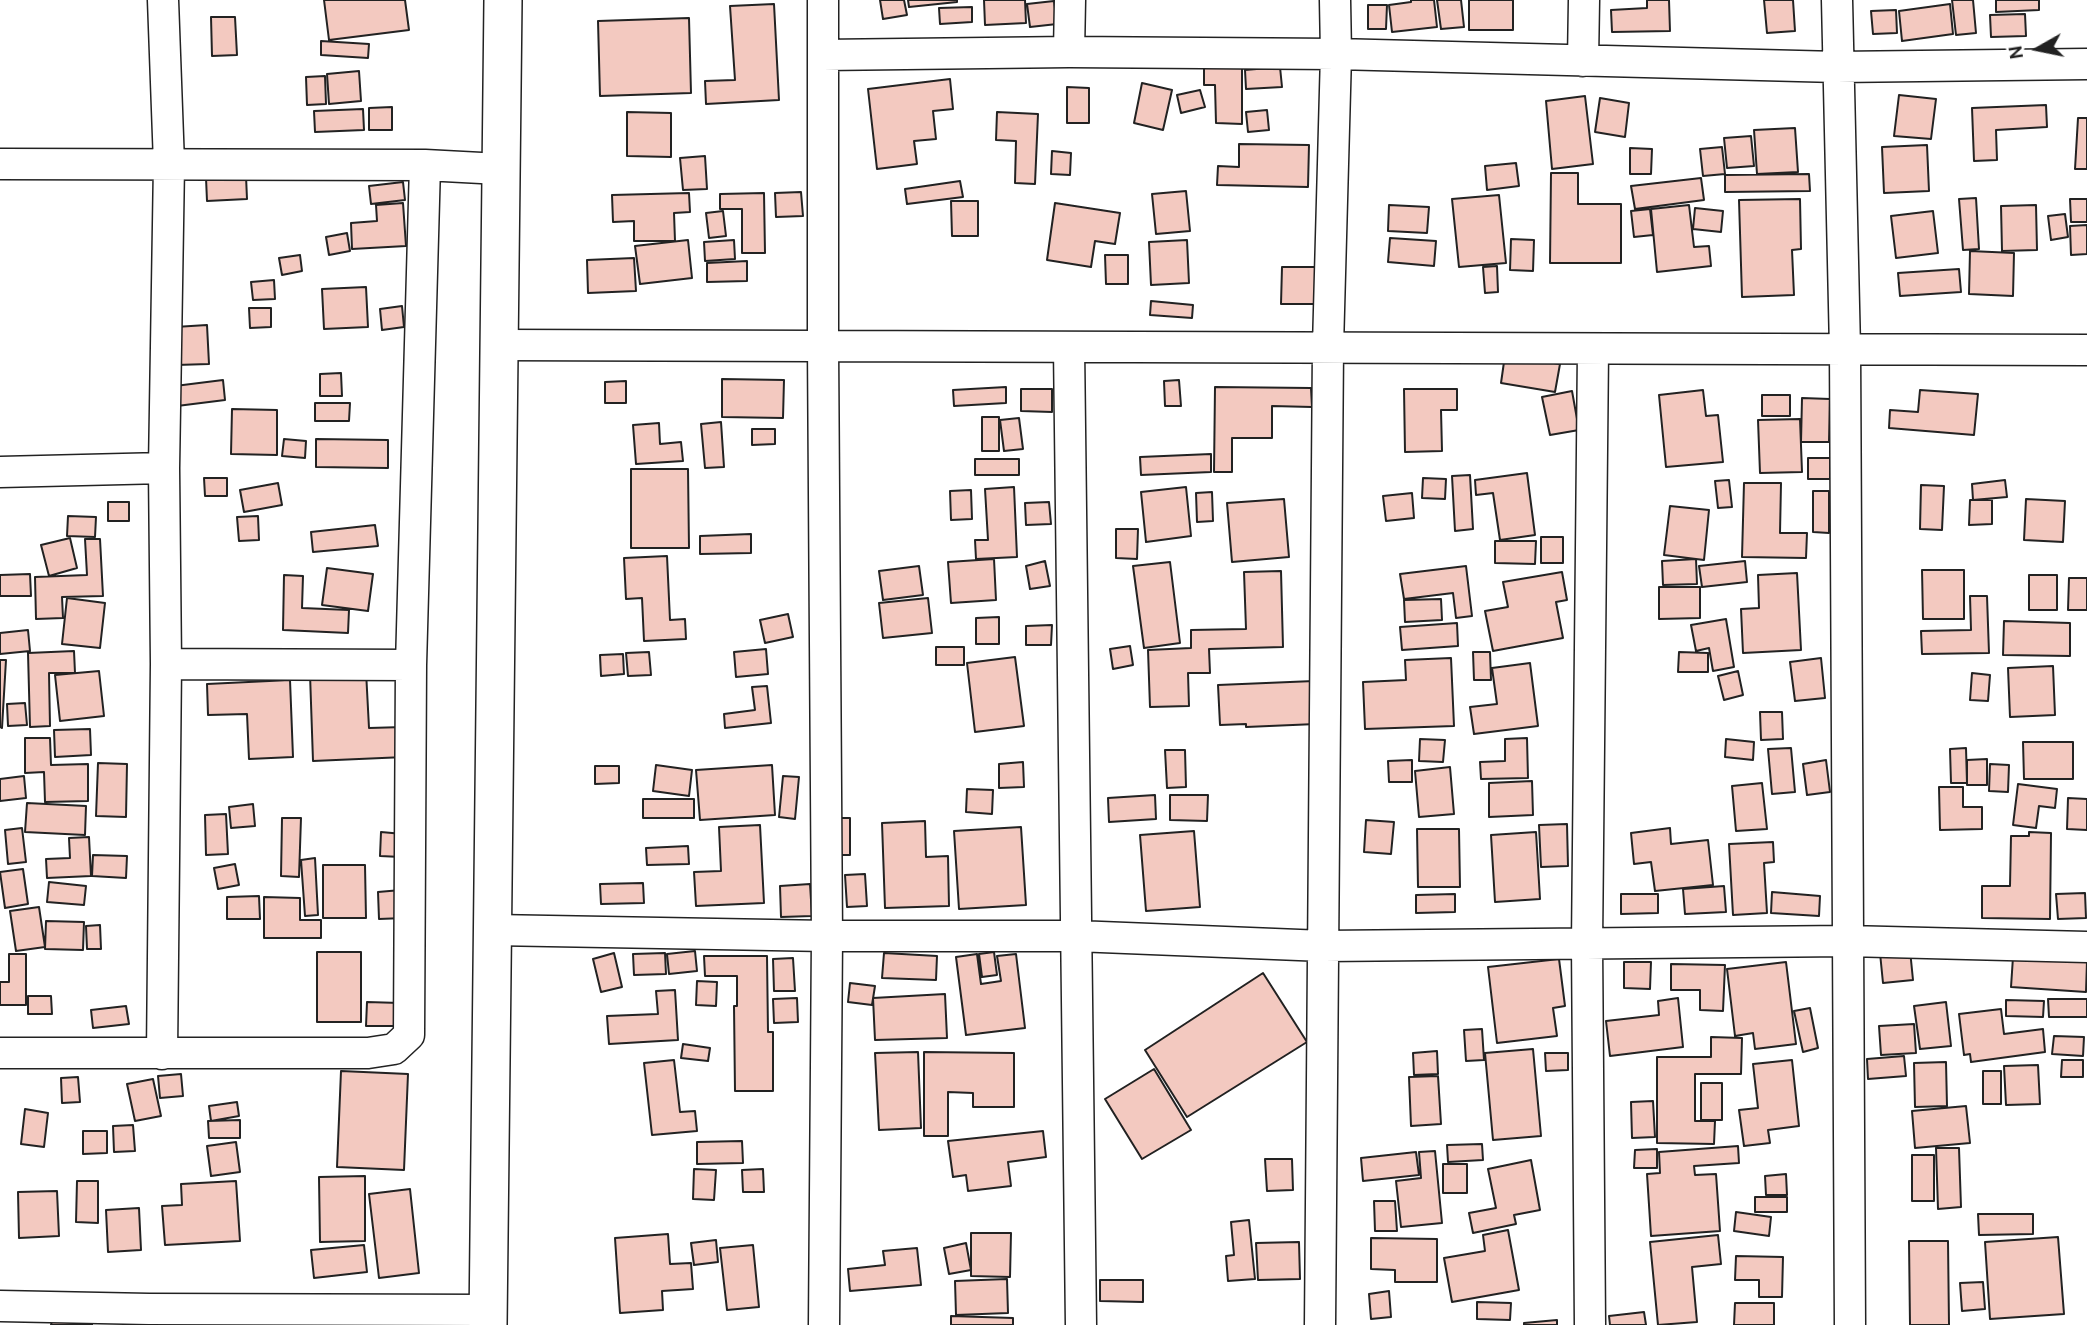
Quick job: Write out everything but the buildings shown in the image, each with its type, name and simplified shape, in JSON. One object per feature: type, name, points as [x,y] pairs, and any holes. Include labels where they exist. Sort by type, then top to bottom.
[{"type":"street","points":[[162,1054],[166,664],[164,468],[169,164],[163,0]]},
{"type":"street","points":[[0,1306],[149,1317],[488,1318],[503,0]]},
{"type":"street","points":[[824,0],[823,346],[827,936],[824,1325]]},
{"type":"street","points":[[1069,52],[1070,0]]},
{"type":"street","points":[[1320,1325],[1328,346],[1335,0]]},
{"type":"street","points":[[1583,61],[1584,0]]},
{"type":"street","points":[[1837,0],[1845,349],[1850,1325]]},
{"type":"street","points":[[823,55],[1069,52],[1336,54],[1837,67],[2087,65]]},
{"type":"street","points":[[0,164],[425,165],[500,169]]},
{"type":"street","points":[[0,1053],[368,1053],[394,1049],[409,1035],[411,664],[425,165]]},
{"type":"street","points":[[500,345],[2087,350]]},
{"type":"street","points":[[1069,346],[1081,1325]]},
{"type":"street","points":[[1590,1325],[1587,944],[1593,350]]},
{"type":"street","points":[[0,471],[164,468]]},
{"type":"street","points":[[166,664],[411,664]]},
{"type":"street","points":[[493,930],[827,936],[1076,936],[1324,946],[1847,941],[2087,947]]}]
